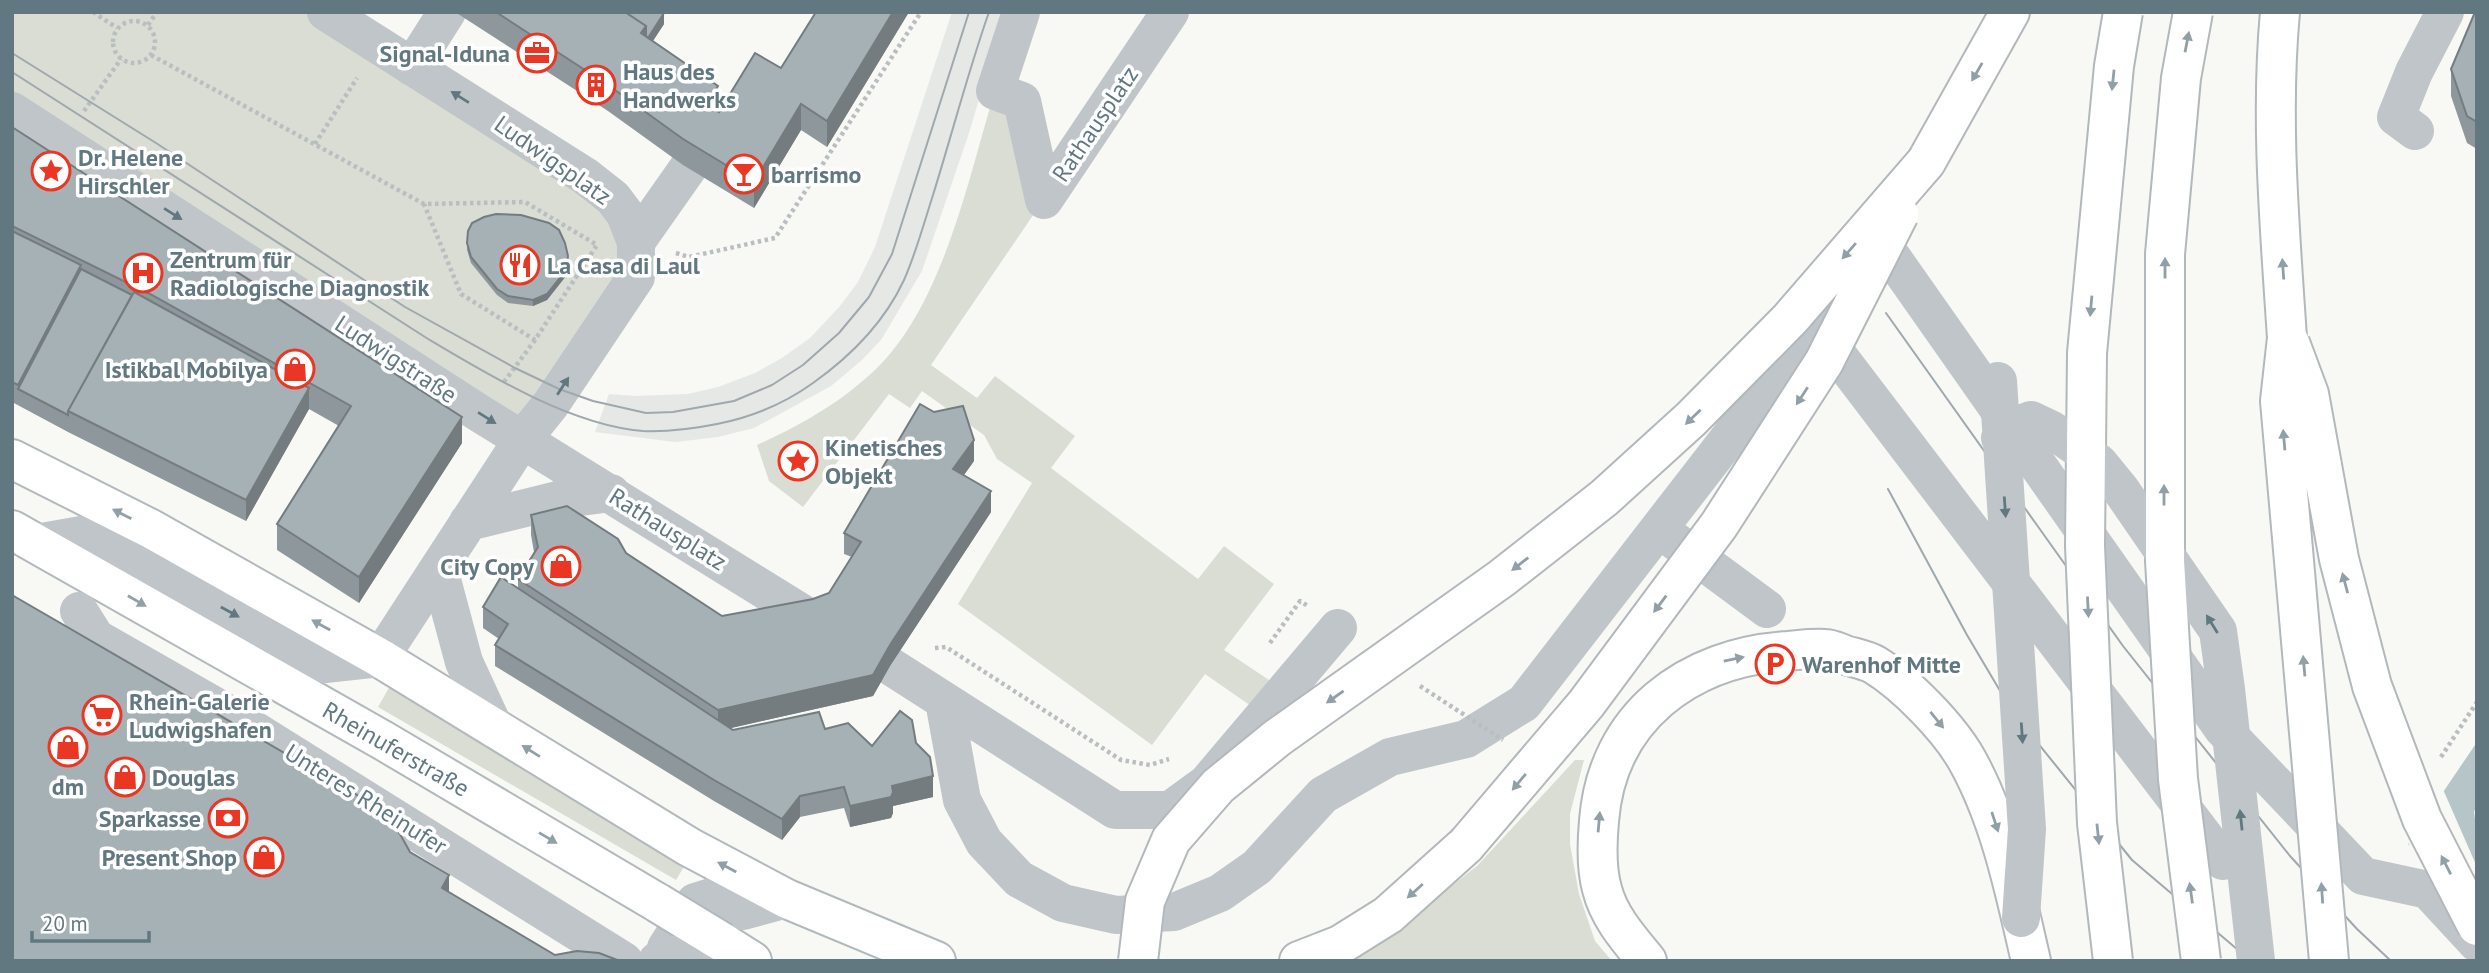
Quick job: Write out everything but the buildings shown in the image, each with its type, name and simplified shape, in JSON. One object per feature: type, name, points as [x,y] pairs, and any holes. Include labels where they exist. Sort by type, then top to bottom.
[{"type":"main road","points":[[1299,961],[1340,945],[1388,915],[1465,845],[1586,705],[1719,525],[1824,362],[1926,163],[2010,12]]},
{"type":"main road","points":[[2113,961],[2097,823],[2085,546],[2085,477],[2087,353],[2113,79],[2123,12]]},
{"type":"main road","points":[[2193,12],[2180,78],[2165,254],[2165,547],[2178,779],[2201,961]]},
{"type":"main road","points":[[2280,12],[2275,88],[2287,338],[2280,401],[2329,961]]},
{"type":"main road","points":[[1138,961],[1145,901],[1171,840],[1218,786],[1277,738],[1502,578],[1604,498],[1692,419],[1790,318],[1926,163]]},
{"type":"main road","points":[[2287,338],[2309,394],[2339,559],[2372,686],[2422,818],[2477,926]]},
{"type":"main road","points":[[12,459],[151,529],[380,658],[689,847],[787,899],[936,961]]},
{"type":"main road","name":"Rheinuferstraße","points":[[24,536],[384,741],[657,903],[723,955]]},
{"type":"main road","points":[[1647,961],[1618,926],[1602,890],[1597,845],[1601,793],[1614,758],[1640,716],[1679,683],[1724,661],[1773,652],[1826,649],[1874,664],[1925,705],[1967,760],[1993,815],[2031,961]]},
{"type":"street","name":"Ludwigsplatz","points":[[326,12],[585,176],[613,198],[625,214],[636,242],[636,277],[551,404],[522,440]]},
{"type":"street","points":[[412,67],[447,12]]},
{"type":"street","name":"Rathausplatz","points":[[1021,12],[995,90],[1022,101],[1044,200],[1170,12]]},
{"type":"street","points":[[2415,131],[2396,117],[2414,72],[2445,12]]},
{"type":"street","name":"Ludwigstraße","points":[[12,111],[522,440]]},
{"type":"street","points":[[636,242],[688,168]]},
{"type":"street","points":[[944,701],[962,800],[984,842],[1019,879],[1063,903],[1116,915],[1174,912],[1220,893],[1257,867],[1323,795],[1391,757],[1466,739],[1524,704],[1732,434],[1889,253],[2223,729],[2363,876],[2428,890],[2477,943]]},
{"type":"street","points":[[1821,333],[2223,861]]},
{"type":"street","points":[[1998,381],[2027,829],[2021,918]]},
{"type":"street","points":[[2000,439],[2011,428],[2031,420],[2052,430],[2099,463],[2121,490],[2218,631],[2227,689],[2256,961]]},
{"type":"street","points":[[380,658],[522,440]]},
{"type":"street","name":"Rathausplatz","points":[[522,440],[813,620]]},
{"type":"street","points":[[468,522],[558,500],[611,493]]},
{"type":"street","points":[[1660,530],[1768,609]]},
{"type":"street","name":"Rheinuferstraße","points":[[24,536],[87,534],[325,664],[380,658]]},
{"type":"street","points":[[439,569],[464,662],[495,729]]},
{"type":"street","name":"Unteres Rheinufer","points":[[79,611],[96,638],[222,710],[624,961]]},
{"type":"street","points":[[890,666],[1115,810],[1170,810],[1208,783],[1338,628]]},
{"type":"street","points":[[657,961],[695,902],[714,896],[743,911],[787,899]]},
{"type":"street","points":[[657,961],[673,954],[723,955]]},
{"type":"path","points":[[93,12],[117,28]]},
{"type":"path","points":[[148,25],[157,12]]},
{"type":"path","points":[[636,242],[689,257],[775,238],[921,12]]},
{"type":"path","points":[[130,20],[148,25],[156,40],[151,55],[138,63],[127,63],[121,59],[113,46],[117,28],[130,20]]},
{"type":"path","points":[[315,144],[378,45]]},
{"type":"path","points":[[151,55],[424,204],[525,202],[597,245],[535,340],[461,295],[424,204]]},
{"type":"path","points":[[63,145],[90,101],[121,59]]},
{"type":"path","points":[[927,649],[946,647],[1121,760],[1150,765],[1176,758]]},
{"type":"path","points":[[1417,684],[1510,745]]},
{"type":"shaded area","points":[[12,12],[326,12],[585,176],[636,242],[522,440],[12,111]]},
{"type":"shaded area","points":[[952,12],[1005,12],[969,133],[922,271],[881,340],[831,386],[754,428],[718,437],[675,442],[595,432],[609,394],[688,394],[718,387],[755,373],[810,338],[840,306],[858,282],[875,247]]},
{"type":"shaded area","points":[[994,94],[1020,103],[1042,202],[931,365],[977,398],[995,376],[1075,436],[1051,468],[1198,579],[1224,546],[1274,584],[1224,650],[1272,682],[1254,708],[1205,674],[1152,745],[958,604],[1032,483],[997,459],[984,435],[922,391],[910,408],[889,394],[803,507],[769,481],[757,445],[805,421],[850,392],[877,368],[900,341],[919,310],[950,239]]},
{"type":"shaded area","points":[[390,686],[637,839],[685,865],[676,880],[378,707]]},
{"type":"shaded area","points":[[2477,742],[2477,805],[2474,812],[2477,832],[2477,905],[2408,844]]},
{"type":"shaded area","points":[[1575,760],[1584,760],[1570,814],[1570,844],[1579,894],[1595,941],[1612,961],[1346,961],[1382,940],[1477,866]]},
{"type":"pier","points":[[2442,787],[2477,867],[2477,909],[2414,854],[2407,840]]},
{"type":"tram line","points":[[12,53],[156,143],[405,307],[515,368],[559,389],[593,401],[646,413],[673,412],[734,401],[772,385],[803,365],[839,333],[869,297],[892,254],[969,12]]},
{"type":"tram line","points":[[12,72],[425,337],[502,381],[530,396],[587,419],[615,427],[671,431],[730,421],[755,413],[802,391],[853,350],[887,310],[912,259],[989,12]]},
{"type":"tram line","points":[[1886,313],[2123,646],[2290,856],[2357,929],[2391,961]]},
{"type":"tram line","points":[[1888,489],[1967,635],[2012,711],[2132,860],[2251,961]]},
{"type":"place","name":"Signal-Iduna","points":[[537,53]]},
{"type":"place","name":"Haus des Handwerks","points":[[596,85]]},
{"type":"place","name":"Dr. Helene Hirschler","points":[[51,171]]},
{"type":"place","name":"barrismo","points":[[744,174]]},
{"type":"place","name":"La Casa di Laul","points":[[520,265]]},
{"type":"place","name":"Zentrum für Radiologische Diagnostik","points":[[143,273]]},
{"type":"place","name":"Istikbal Mobilya","points":[[295,369]]},
{"type":"place","name":"Kinetisches Objekt","points":[[798,461]]},
{"type":"place","name":"City Copy","points":[[561,566]]},
{"type":"place","name":"Warenhof Mitte","points":[[1775,664]]},
{"type":"place","name":"Rhein-Galerie Ludwigshafen","points":[[102,715]]},
{"type":"place","name":"dm","points":[[68,747]]},
{"type":"place","name":"Douglas","points":[[125,777]]},
{"type":"place","name":"Sparkasse","points":[[228,818]]},
{"type":"place","name":"Present Shop","points":[[264,857]]}]
